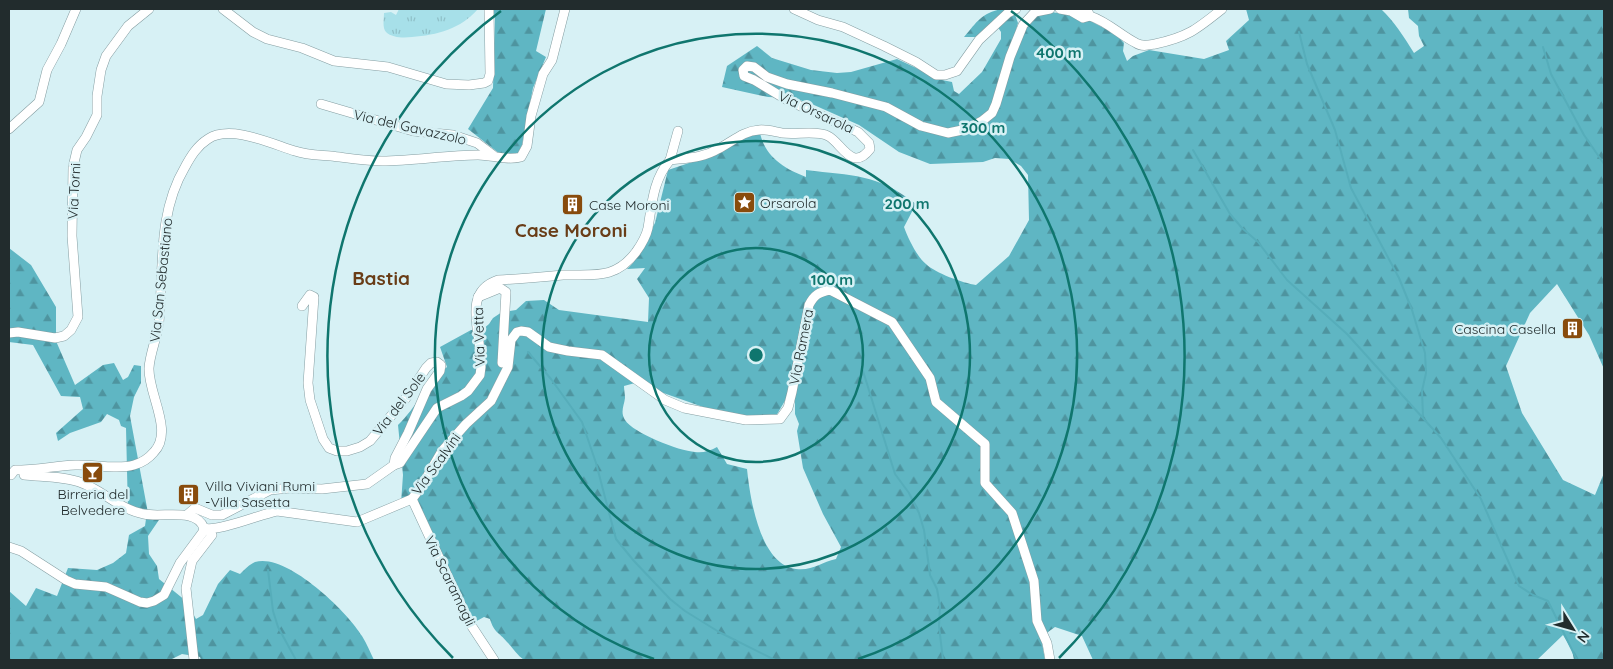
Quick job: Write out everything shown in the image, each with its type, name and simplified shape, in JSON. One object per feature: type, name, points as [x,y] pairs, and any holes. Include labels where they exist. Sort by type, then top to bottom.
[{"type":"street","points":[[9,129],[39,102],[47,70],[76,9]]},
{"type":"street","name":"Via Torni","points":[[9,333],[18,332],[55,338],[64,336],[71,330],[78,317],[72,236],[73,167],[77,150],[90,131],[97,115],[97,96],[101,70],[106,56],[128,26],[149,9]]},
{"type":"street","points":[[223,9],[253,32],[267,39],[302,48],[334,61],[388,67],[446,84],[458,85],[488,81],[490,74],[489,9]]},
{"type":"street","name":"Via San Sebastiano","points":[[10,475],[15,470],[34,470],[74,464],[133,466],[155,452],[160,442],[162,430],[160,415],[150,384],[149,368],[158,326],[164,226],[173,193],[181,173],[192,154],[210,138],[225,133],[267,140],[298,152],[381,161],[480,155],[513,160],[521,157],[527,146],[531,116],[543,74],[552,60],[565,9]]},
{"type":"street","points":[[794,9],[818,20],[843,27],[907,58],[936,75],[945,76],[957,71],[979,40],[1008,13],[1016,9]]},
{"type":"street","name":"Via Orsarola","points":[[670,160],[700,157],[719,149],[734,139],[760,130],[828,136],[841,150],[855,158],[861,157],[870,149],[869,143],[858,132],[787,100],[744,76],[743,70],[747,66],[754,67],[767,77],[787,84],[886,107],[922,126],[948,133],[968,129],[992,113],[1010,57],[1023,25],[1035,12],[1050,9]]},
{"type":"street","points":[[1060,9],[1071,11],[1083,18],[1090,16]]},
{"type":"street","points":[[1081,9],[1137,44],[1146,45],[1176,40],[1189,34],[1222,9]]},
{"type":"street","name":"Via del Gavazzolo","points":[[321,104],[411,130],[453,135],[476,143],[495,156]]},
{"type":"street","points":[[670,160],[678,131]]},
{"type":"street","name":"Via Vetta","points":[[188,514],[195,508],[212,514],[222,515],[270,490],[290,488],[322,489],[367,484],[394,465],[400,463],[437,408],[462,396],[480,375],[476,306],[483,288],[490,282],[498,280],[586,276],[614,272],[622,268],[647,235],[652,196],[658,178],[670,160]]},
{"type":"street","name":"Via Scalvini","points":[[206,529],[219,528],[265,513],[278,511],[357,522],[412,499],[442,451],[466,424],[491,401],[502,378],[506,292],[500,288],[478,298]]},
{"type":"street","name":"Via Ramera","points":[[502,378],[508,367],[511,340],[517,332],[525,331],[549,347],[602,355],[665,400],[684,408],[746,420],[780,419],[788,408],[809,305],[813,297],[820,292],[830,290],[838,293],[892,322],[930,378],[936,402],[985,444],[985,483],[1012,513],[1034,581],[1037,621],[1047,643],[1050,660]]},
{"type":"street","name":"Via del Sole","points":[[302,306],[308,296],[314,297],[308,383],[310,400],[323,440],[329,448],[337,451],[347,451],[360,447],[370,441],[401,404],[426,368],[434,362],[441,366],[440,371],[427,389],[395,458],[394,465]]},
{"type":"street","points":[[10,475],[68,479],[82,483],[136,512],[158,516],[188,514],[199,520],[212,535],[192,561],[186,588],[194,660]]},
{"type":"street","name":"Via Scaramagli","points":[[412,499],[469,622],[494,660]]},
{"type":"street","points":[[9,547],[21,551],[75,584],[106,587],[140,602],[147,602],[154,601],[164,595],[180,563],[206,529]]},
{"type":"green space","points":[[399,9],[478,9],[464,22],[448,30],[430,35],[398,37],[386,32],[383,23],[384,13],[391,12],[396,15]]},
{"type":"green space","points":[[493,9],[546,9],[536,51],[546,57],[533,88],[522,145],[518,153],[511,155],[500,154],[468,129],[493,88],[495,18]]},
{"type":"green space","points":[[1013,9],[1018,23],[1014,37],[1033,15],[1051,12],[1083,17],[1117,35],[1124,43],[1123,51],[1127,61],[1133,56],[1149,50],[1204,59],[1229,50],[1226,41],[1249,20],[1246,9],[1381,9],[1395,24],[1414,53],[1424,46],[1419,36],[1418,26],[1409,18],[1408,9],[1604,9],[1604,369],[1589,335],[1557,284],[1530,313],[1506,366],[1522,413],[1563,480],[1595,495],[1604,473],[1604,660],[1574,660],[1572,650],[1563,635],[1537,660],[1093,660],[1082,636],[1055,627],[1041,637],[1045,660],[524,660],[495,630],[490,619],[484,617],[473,623],[418,510],[419,504],[416,498],[401,503],[403,475],[398,425],[433,380],[447,367],[440,347],[471,330],[482,330],[493,318],[502,312],[516,310],[526,301],[544,300],[559,310],[648,322],[649,298],[637,279],[645,268],[627,269],[633,263],[655,223],[668,170],[701,159],[754,130],[760,133],[766,149],[777,161],[798,174],[806,177],[806,170],[851,175],[876,181],[902,194],[916,204],[904,227],[919,257],[930,267],[942,274],[976,285],[1009,256],[1029,220],[1028,175],[1021,166],[1009,159],[995,158],[983,162],[930,164],[899,152],[859,125],[814,105],[794,98],[768,97],[722,87],[727,66],[757,46],[772,58],[811,70],[837,73],[851,72],[897,59],[942,80],[952,82],[954,91],[959,94],[982,72],[1001,39],[1001,32],[997,26],[977,37],[964,37],[980,19],[995,11]],"holes":[[[635,383],[723,414],[743,417],[776,416],[786,399],[795,401],[795,414],[799,424],[797,431],[803,468],[823,514],[841,547],[836,559],[807,569],[796,569],[784,565],[774,556],[765,543],[759,528],[754,512],[747,469],[727,464],[717,447],[704,452],[688,451],[646,436],[637,430],[624,417],[624,386]]]},
{"type":"green space","points":[[9,248],[31,265],[56,307],[56,341],[75,385],[103,365],[114,363],[123,380],[128,377],[134,365],[141,366],[141,383],[134,397],[130,416],[148,513],[163,514],[148,536],[149,554],[157,566],[159,579],[186,601],[196,619],[203,615],[218,584],[230,570],[240,574],[255,562],[268,561],[283,566],[315,586],[344,613],[362,636],[374,660],[201,660],[200,657],[182,654],[170,660],[9,660],[9,591],[26,606],[36,588],[57,596],[68,568],[97,570],[113,563],[126,553],[129,535],[145,526],[146,519],[128,512],[126,428],[121,426],[119,420],[107,414],[101,422],[70,433],[58,441],[56,433],[83,409],[80,397],[61,396],[33,345],[9,342]]},
{"type":"waterway","points":[[1299,32],[1307,64],[1335,130],[1351,188],[1399,278],[1412,310],[1425,353],[1426,373],[1422,391],[1423,416]]},
{"type":"waterway","points":[[1543,47],[1551,74],[1584,135],[1604,164]]},
{"type":"waterway","points":[[1193,150],[1230,214],[1242,228],[1258,242],[1287,280],[1347,334],[1441,438],[1481,499],[1519,586],[1533,595],[1548,601],[1577,660]]},
{"type":"waterway","points":[[528,352],[551,379],[582,422],[596,463],[616,539],[670,599],[685,611],[719,632],[775,660]]},
{"type":"waterway","points":[[863,371],[895,474],[909,493],[919,513],[924,530],[930,575],[937,589],[940,606],[939,626],[943,660]]},
{"type":"waterway","points":[[268,570],[273,611],[278,627],[296,660]]},
{"type":"place","name":"Orsarola","points":[[744,203]]},
{"type":"place","name":"Case Moroni","points":[[573,205]]},
{"type":"place","name":"Cascina Casella","points":[[1572,329]]},
{"type":"place","name":"Birreria del Belvedere","points":[[93,472]]},
{"type":"place","name":"Villa Viviani Rumi -Villa Sasetta","points":[[189,494]]},
{"type":"district","name":"Case Moroni","points":[[571,230]]},
{"type":"district","name":"Bastia","points":[[381,278]]}]
